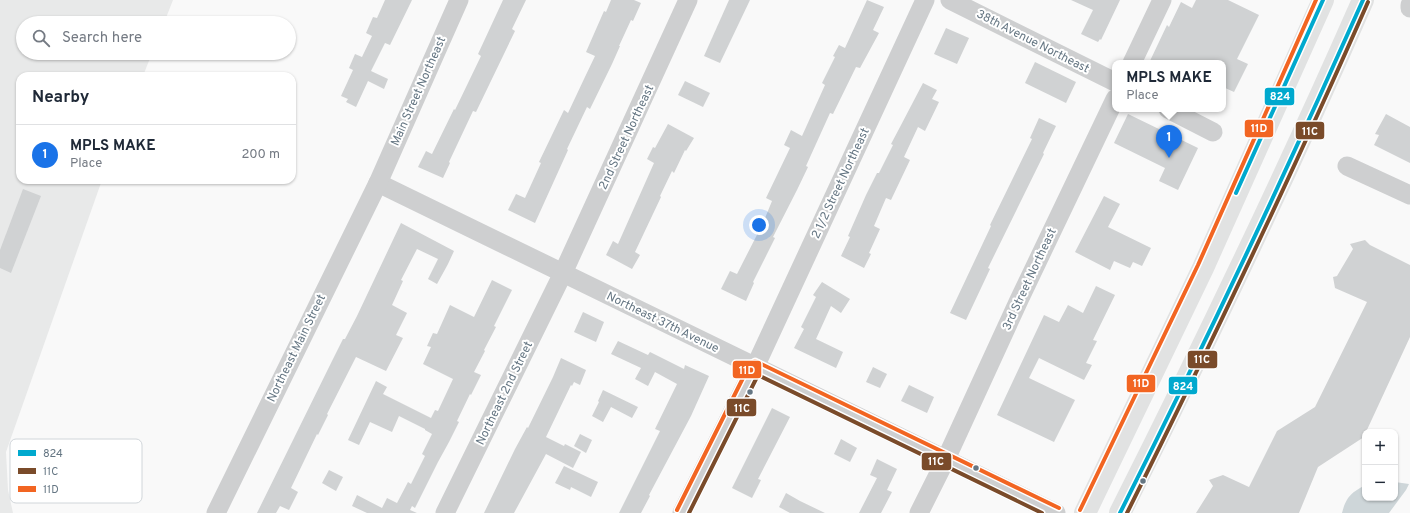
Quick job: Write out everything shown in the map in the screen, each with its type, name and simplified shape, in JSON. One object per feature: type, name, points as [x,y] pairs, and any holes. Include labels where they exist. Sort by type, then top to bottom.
[{"type":"main road","points":[[1085,513],[1202,268],[1323,0]]},
{"type":"main road","points":[[1120,513],[1237,273],[1335,64],[1363,0]]},
{"type":"street","name":"Main Street Northeast","points":[[378,183],[459,0]]},
{"type":"street","name":"2nd Street Northeast","points":[[563,273],[688,0]]},
{"type":"street","name":"2 1/2 Street Northeast","points":[[682,513],[755,367],[926,0]]},
{"type":"street","name":"38th Avenue Northeast","points":[[950,0],[1112,81]]},
{"type":"street","points":[[1133,60],[1162,0]]},
{"type":"street","name":"3rd Street Northeast","points":[[919,513],[946,459],[1018,300],[1112,105]]},
{"type":"street","points":[[1174,112],[1214,132]]},
{"type":"street","points":[[1347,166],[1410,195]]},
{"type":"street","name":"Northeast 37th Avenue","points":[[378,183],[1056,513]]},
{"type":"street","name":"Northeast Main Street","points":[[216,513],[378,183]]},
{"type":"street","name":"Northeast 2nd Street","points":[[445,513],[563,273]]},
{"type":"shaded area","points":[[0,0],[173,0],[167,16],[16,16],[16,60],[149,60],[145,72],[16,72],[16,184],[101,184],[6,452],[8,490],[13,513],[0,513]]},
{"type":"shaded area","points":[[1398,482],[1409,484],[1398,501]]},
{"type":"shaded area","points":[[1362,487],[1362,501],[1398,501],[1389,513],[1342,513],[1347,499],[1356,490]]},
{"type":"building","points":[[385,0],[412,0],[390,45],[385,43],[371,71],[388,79],[384,89],[368,81],[356,107],[346,102],[348,99],[341,96],[353,70],[349,68],[355,54],[362,57],[372,36],[366,33],[373,17],[377,18]]},
{"type":"building","points":[[503,0],[526,0],[512,29],[515,31],[476,112],[473,111],[443,178],[418,167],[426,151],[432,154],[454,109],[455,110],[481,56],[478,54]]},
{"type":"building","points":[[611,0],[634,0],[641,3],[633,21],[631,20],[590,109],[587,107],[535,223],[508,210],[516,194],[525,198],[541,163],[539,162],[564,110],[568,113],[595,56],[586,52],[604,11],[606,12]]},
{"type":"building","points":[[729,0],[750,0],[720,63],[704,56]]},
{"type":"building","points":[[867,0],[884,7],[873,30],[879,33],[860,68],[856,67],[833,114],[830,113],[806,166],[808,167],[773,237],[775,238],[753,282],[754,283],[746,301],[721,289],[730,271],[737,274],[763,223],[772,201],[766,198],[790,148],[784,145],[791,130],[802,136],[825,85],[822,83],[835,57],[833,56],[839,45],[845,48]]},
{"type":"building","points":[[1071,0],[1120,0],[1101,40],[1100,39],[1098,42],[1081,34],[1093,10]]},
{"type":"building","points":[[1196,0],[1228,0],[1259,15],[1237,59],[1248,64],[1234,92],[1226,88],[1226,60],[1150,60],[1167,25],[1169,27],[1181,2],[1192,8]]},
{"type":"building","points":[[946,28],[969,38],[957,64],[934,54]]},
{"type":"building","points":[[1035,62],[1076,82],[1066,103],[1025,83]]},
{"type":"building","points":[[685,81],[710,93],[703,107],[678,95]]},
{"type":"building","points":[[923,83],[937,90],[932,99],[939,102],[925,131],[918,127],[904,157],[910,160],[891,200],[886,198],[874,226],[880,229],[864,268],[841,256],[866,195],[877,173],[879,173],[893,145],[891,144]]},
{"type":"building","points":[[1128,114],[1198,148],[1178,190],[1159,181],[1165,168],[1114,143]]},
{"type":"building","points":[[1386,114],[1410,127],[1410,163],[1374,145],[1379,135],[1375,134]]},
{"type":"building","points":[[1039,118],[1056,126],[1043,153],[1044,154],[988,268],[990,269],[966,320],[950,313],[991,226],[990,225],[1032,139],[1030,138]]},
{"type":"building","points":[[668,124],[694,138],[686,151],[685,150],[674,173],[672,171],[660,196],[661,197],[635,252],[640,255],[632,269],[606,255],[613,241],[618,244],[654,163],[647,159],[653,147],[655,148]]},
{"type":"building","points":[[23,189],[41,196],[11,273],[0,268],[0,250]]},
{"type":"building","points":[[1104,196],[1120,204],[1108,227],[1151,248],[1142,266],[1133,262],[1130,268],[1114,261],[1110,270],[1075,252]]},
{"type":"building","points":[[401,223],[454,251],[448,264],[437,284],[428,279],[438,259],[417,249],[401,280],[403,281],[392,305],[407,313],[396,335],[403,338],[386,371],[356,357],[291,488],[298,492],[289,510],[280,506],[276,513],[257,513],[343,339],[345,339],[357,316]]},
{"type":"building","points":[[1365,240],[1370,245],[1410,265],[1410,337],[1367,429],[1362,429],[1362,438],[1318,467],[1299,513],[1196,513],[1213,486],[1209,480],[1223,475],[1249,487],[1277,431],[1315,407],[1367,302],[1335,288],[1333,277],[1337,276],[1353,249],[1350,244]]},
{"type":"building","points":[[492,280],[512,290],[474,372],[481,375],[471,395],[470,394],[457,421],[459,422],[415,508],[412,506],[410,510],[417,513],[367,513],[352,506],[357,495],[382,508],[387,498],[397,503],[408,482],[411,484],[425,456],[422,454],[432,434],[399,416],[392,432],[370,422],[359,445],[348,440],[376,381],[387,387],[383,394],[431,418],[435,410],[438,411],[453,379],[423,364],[431,347],[427,346],[433,333],[437,334],[450,305],[474,317]]},
{"type":"building","points":[[822,282],[850,299],[841,313],[831,306],[816,339],[843,352],[836,368],[794,348],[804,329],[801,327],[816,297],[813,295]]},
{"type":"building","points":[[1096,286],[1115,295],[1093,340],[1097,341],[1086,363],[1092,365],[1084,380],[1039,358],[1029,378],[1075,400],[1054,442],[997,415],[1044,315],[1059,322],[1068,305],[1083,313]]},
{"type":"building","points":[[583,312],[604,322],[596,342],[574,332]]},
{"type":"building","points":[[618,341],[648,355],[650,352],[684,369],[685,365],[709,376],[691,416],[641,513],[619,513],[660,431],[655,429],[677,384],[655,372],[648,386],[635,379],[641,368],[611,354]]},
{"type":"building","points":[[561,358],[586,370],[580,385],[574,382],[572,386],[571,385],[546,437],[581,452],[573,468],[546,454],[514,513],[484,513],[515,449],[527,427],[528,428]]},
{"type":"building","points":[[873,367],[887,374],[880,388],[866,382]]},
{"type":"building","points":[[909,385],[934,397],[927,413],[901,401]]},
{"type":"building","points":[[603,390],[638,407],[632,418],[611,407],[603,422],[592,416]]},
{"type":"building","points":[[772,408],[790,417],[758,479],[761,480],[752,498],[732,488]]},
{"type":"building","points":[[580,434],[592,440],[586,453],[574,446]]},
{"type":"building","points":[[841,439],[857,448],[850,462],[834,454]]},
{"type":"building","points":[[877,459],[897,469],[887,490],[892,492],[881,513],[859,513],[877,478],[870,475]]},
{"type":"building","points":[[564,466],[598,482],[591,497],[571,487],[570,490],[555,483]]},
{"type":"building","points":[[329,470],[343,477],[336,491],[322,483]]},
{"type":"building","points":[[786,493],[825,513],[790,513],[779,507]]},
{"type":"transit line","name":"11D","points":[[1080,510],[1198,265],[1316,0]]},
{"type":"transit line","name":"824","points":[[1236,193],[1323,0]]},
{"type":"transit line","name":"824","points":[[1120,513],[1244,258],[1363,0]]},
{"type":"transit line","name":"11C","points":[[1127,513],[1250,259],[1368,2]]},
{"type":"transit line","name":"11D","points":[[677,510],[750,364],[755,361],[1059,508]]},
{"type":"transit line","name":"11C","points":[[689,513],[758,375],[1042,513]]},
{"type":"place","name":"MPLS MAKE","points":[[1169,158]]}]
